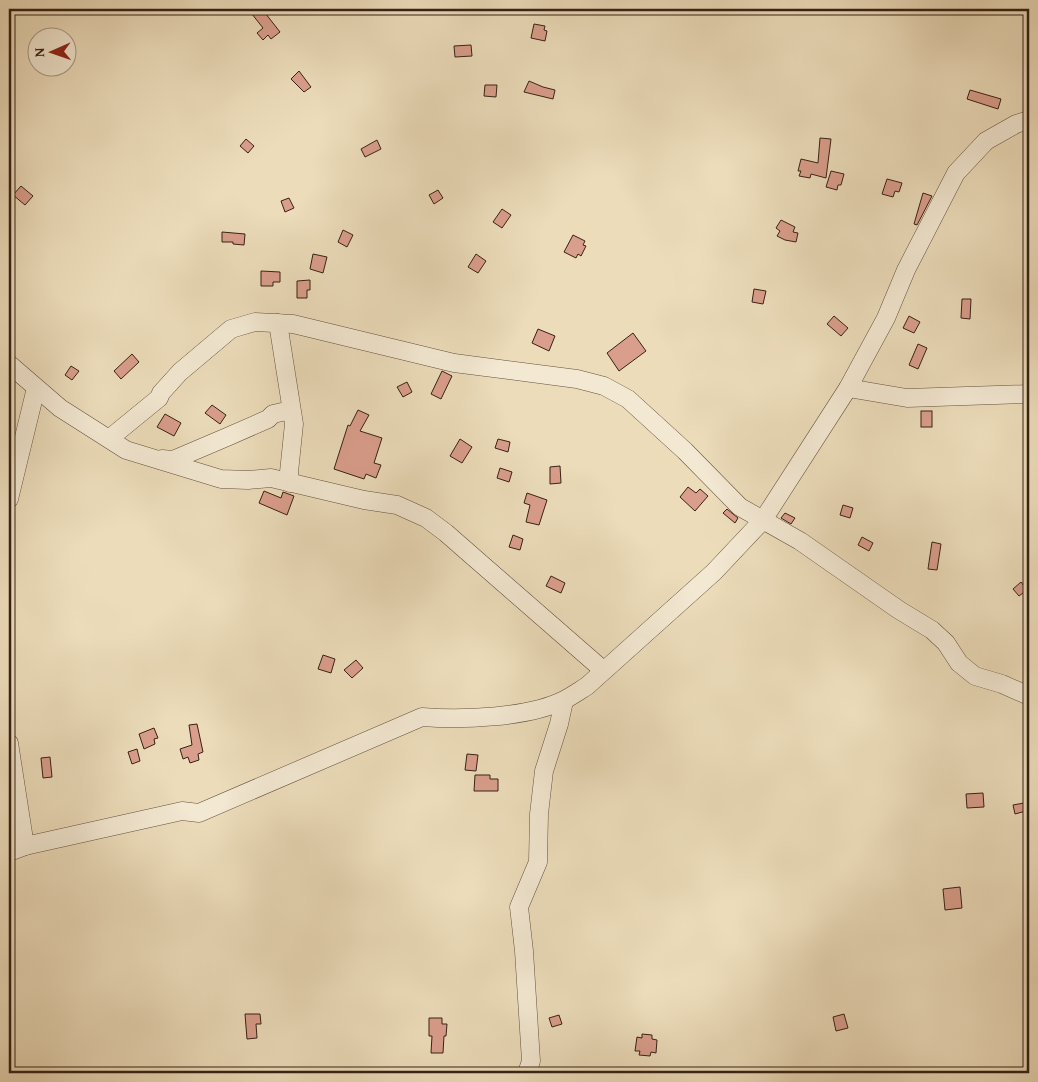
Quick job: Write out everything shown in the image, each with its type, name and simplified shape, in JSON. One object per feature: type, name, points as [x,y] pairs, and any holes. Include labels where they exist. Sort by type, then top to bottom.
[{"type":"street","points":[[9,743],[17,849],[182,811],[199,813],[422,717],[454,719],[534,711],[564,701],[587,686],[714,572],[763,520],[848,388],[886,318],[906,270],[956,173],[986,142],[1016,124],[1029,120]]},
{"type":"street","points":[[110,438],[152,404],[180,372],[231,329],[255,322],[293,324],[454,363],[577,379],[604,386],[628,399],[685,451],[740,507],[800,541],[899,610],[932,630],[946,644],[959,663],[975,676],[1002,684],[1029,696]]},
{"type":"street","points":[[278,323],[294,424],[289,472],[290,482]]},
{"type":"street","points":[[9,364],[60,408],[110,438],[126,450],[221,479],[248,480],[271,478],[364,500],[397,505],[426,518],[446,533],[603,670]]},
{"type":"street","points":[[9,500],[36,388]]},
{"type":"street","points":[[848,388],[907,398],[1029,394]]},
{"type":"street","points":[[157,459],[172,460],[227,437],[274,414],[291,410]]},
{"type":"street","points":[[527,1073],[531,1061],[524,951],[519,907],[538,862],[539,814],[544,771],[559,724],[564,701]]},
{"type":"building","points":[[248,9],[262,9],[280,32],[271,39],[268,35],[263,40],[257,33],[263,28]]},
{"type":"building","points":[[534,24],[545,26],[544,30],[547,31],[545,41],[531,38]]},
{"type":"building","points":[[471,45],[472,56],[455,57],[454,46]]},
{"type":"building","points":[[299,71],[311,87],[304,92],[291,79]]},
{"type":"building","points":[[529,81],[555,90],[553,99],[524,92]]},
{"type":"building","points":[[485,85],[497,85],[496,97],[484,96]]},
{"type":"building","points":[[970,90],[1001,99],[998,109],[967,99]]},
{"type":"building","points":[[820,138],[831,139],[826,178],[811,174],[810,178],[799,176],[801,171],[798,171],[801,159],[818,163]]},
{"type":"building","points":[[246,139],[254,146],[248,153],[240,146]]},
{"type":"building","points":[[377,140],[381,149],[365,157],[361,149]]},
{"type":"building","points":[[831,171],[844,174],[841,185],[838,185],[837,190],[826,187]]},
{"type":"building","points":[[887,179],[902,183],[899,192],[895,191],[893,197],[882,194]]},
{"type":"building","points":[[21,186],[33,196],[25,205],[13,195]]},
{"type":"building","points":[[438,190],[443,198],[434,204],[429,195]]},
{"type":"building","points":[[923,193],[932,196],[917,225],[914,224]]},
{"type":"building","points":[[289,198],[294,208],[285,212],[281,201]]},
{"type":"building","points":[[502,209],[511,215],[502,228],[493,222]]},
{"type":"building","points":[[781,220],[795,227],[793,232],[798,233],[796,242],[777,236],[780,231],[776,228]]},
{"type":"building","points":[[343,230],[353,235],[347,247],[338,242]]},
{"type":"building","points":[[222,232],[245,234],[244,245],[222,242]]},
{"type":"building","points":[[573,235],[585,241],[583,245],[586,246],[581,256],[578,254],[576,258],[564,252]]},
{"type":"building","points":[[313,254],[327,257],[323,273],[310,269]]},
{"type":"building","points":[[476,254],[486,261],[478,273],[468,267]]},
{"type":"building","points":[[261,271],[280,272],[280,282],[273,282],[273,286],[261,286]]},
{"type":"building","points":[[310,280],[310,290],[307,290],[307,298],[297,298],[297,281]]},
{"type":"building","points":[[754,289],[766,291],[763,304],[752,302]]},
{"type":"building","points":[[962,299],[971,299],[970,319],[961,318]]},
{"type":"building","points":[[834,316],[848,328],[841,336],[827,324]]},
{"type":"building","points":[[909,316],[920,322],[914,333],[903,328]]},
{"type":"building","points":[[538,329],[555,336],[549,351],[532,343]]},
{"type":"building","points":[[633,333],[646,351],[619,371],[607,353]]},
{"type":"building","points":[[918,344],[927,348],[918,369],[909,365]]},
{"type":"building","points":[[132,354],[139,362],[121,379],[114,371]]},
{"type":"building","points":[[71,366],[79,371],[72,380],[65,375]]},
{"type":"building","points":[[442,371],[452,376],[441,399],[431,394]]},
{"type":"building","points":[[407,382],[412,392],[403,397],[397,387]]},
{"type":"building","points":[[212,405],[226,415],[220,424],[205,413]]},
{"type":"building","points":[[358,410],[369,415],[360,431],[382,438],[374,463],[381,465],[376,478],[366,474],[364,479],[334,469],[348,425],[350,426]]},
{"type":"building","points":[[921,411],[932,411],[932,427],[921,427]]},
{"type":"building","points":[[165,414],[181,423],[174,436],[157,427]]},
{"type":"building","points":[[460,439],[472,447],[462,463],[450,456]]},
{"type":"building","points":[[498,439],[510,442],[508,452],[495,448]]},
{"type":"building","points":[[560,466],[561,483],[550,484],[550,467]]},
{"type":"building","points":[[500,468],[512,472],[509,482],[497,478]]},
{"type":"building","points":[[688,487],[696,493],[700,489],[708,496],[695,511],[680,497]]},
{"type":"building","points":[[264,491],[281,498],[283,492],[294,496],[287,515],[259,503]]},
{"type":"building","points":[[527,493],[547,500],[539,525],[526,522],[530,505],[524,503]]},
{"type":"building","points":[[843,505],[853,508],[850,518],[840,515]]},
{"type":"building","points":[[727,509],[738,518],[735,523],[723,513]]},
{"type":"building","points":[[785,513],[795,518],[791,524],[781,518]]},
{"type":"building","points":[[513,535],[523,539],[520,550],[509,547]]},
{"type":"building","points":[[862,537],[873,543],[869,551],[858,545]]},
{"type":"building","points":[[932,542],[941,544],[937,570],[928,569]]},
{"type":"building","points":[[551,576],[565,583],[561,593],[546,586]]},
{"type":"building","points":[[1021,582],[1027,590],[1019,596],[1013,589]]},
{"type":"building","points":[[323,655],[335,659],[331,673],[318,669]]},
{"type":"building","points":[[356,660],[363,668],[352,678],[344,670]]},
{"type":"building","points":[[197,724],[203,752],[198,754],[199,760],[190,763],[188,757],[183,759],[180,749],[192,745],[189,725]]},
{"type":"building","points":[[154,728],[158,738],[154,739],[155,744],[144,749],[139,734]]},
{"type":"building","points":[[137,749],[140,761],[132,764],[128,752]]},
{"type":"building","points":[[467,754],[478,755],[476,771],[465,770]]},
{"type":"building","points":[[50,757],[52,777],[43,778],[41,758]]},
{"type":"building","points":[[475,775],[490,775],[490,779],[498,779],[498,791],[474,791]]},
{"type":"building","points":[[983,793],[984,807],[967,808],[966,794]]},
{"type":"building","points":[[1024,803],[1026,811],[1015,814],[1013,805]]},
{"type":"building","points":[[960,887],[962,908],[945,910],[943,889]]},
{"type":"building","points":[[245,1014],[260,1014],[261,1024],[256,1024],[257,1038],[247,1039]]},
{"type":"building","points":[[844,1014],[848,1028],[836,1031],[833,1017]]},
{"type":"building","points":[[559,1015],[562,1024],[552,1027],[549,1018]]},
{"type":"building","points":[[429,1018],[442,1018],[442,1024],[447,1024],[443,1053],[431,1053],[432,1036],[429,1036]]},
{"type":"building","points":[[642,1034],[652,1035],[652,1039],[657,1040],[656,1053],[651,1052],[650,1056],[639,1055],[640,1051],[635,1051],[637,1037],[642,1038]]}]
